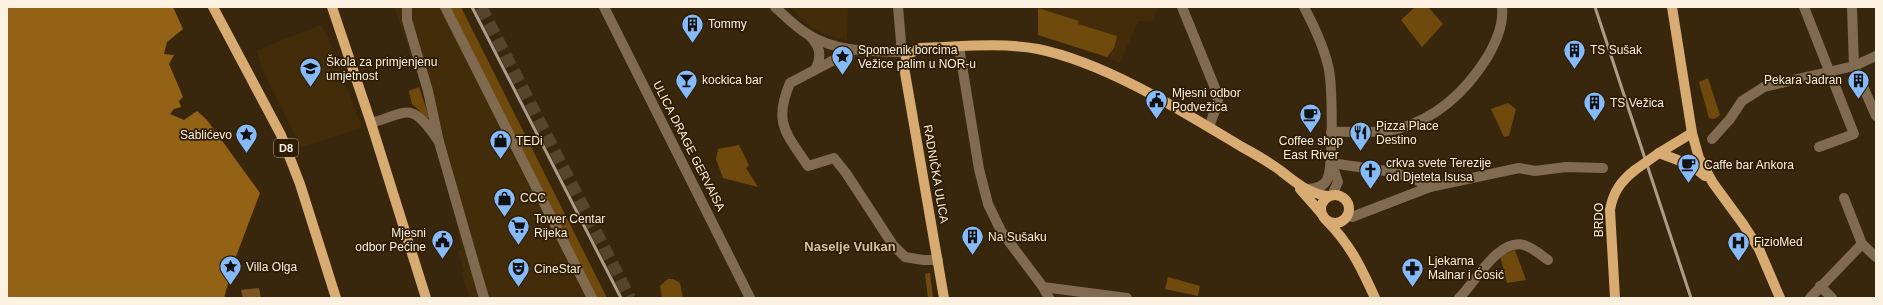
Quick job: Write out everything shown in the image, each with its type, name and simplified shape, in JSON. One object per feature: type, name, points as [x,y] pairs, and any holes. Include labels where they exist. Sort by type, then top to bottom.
[{"type":"main road","name":"D8","points":[[212,7],[280,134],[300,184],[336,298]]},
{"type":"main road","points":[[332,7],[371,123],[426,298]]},
{"type":"main road","points":[[1672,7],[1692,133],[1698,158],[1713,183],[1759,249],[1780,298]]},
{"type":"main road","points":[[904,54],[920,48],[1026,48],[1080,61],[1145,91],[1209,127],[1266,162],[1306,189],[1317,194],[1342,197],[1348,204],[1348,218],[1344,231],[1347,244]]},
{"type":"main road","name":"RADNIČKA ULICA","points":[[904,54],[904,67],[944,298]]},
{"type":"main road","name":"BRDO","points":[[1615,298],[1610,210],[1612,197],[1618,186],[1635,170],[1692,133]]},
{"type":"main road","points":[[1659,154],[1691,165],[1713,183]]},
{"type":"main road","points":[[1295,183],[1347,244],[1360,265],[1375,298]]},
{"type":"main road","points":[[1323,217],[1321,204],[1330,196]]},
{"type":"main road","points":[[1323,217],[1338,223],[1348,218]]},
{"type":"street","points":[[406,7],[407,20],[428,91],[439,142],[484,298]]},
{"type":"street","points":[[445,7],[592,298]]},
{"type":"street","name":"ULICA DRAGE GERVAISA","points":[[604,7],[750,298]]},
{"type":"street","points":[[775,7],[810,36],[819,48],[819,67]]},
{"type":"street","name":"RADNIČKA ULICA","points":[[898,7],[901,42],[904,54]]},
{"type":"street","points":[[1182,7],[1217,93],[1218,102],[1209,127]]},
{"type":"street","points":[[1304,7],[1324,52],[1329,70],[1331,132],[1331,161],[1326,181],[1320,187],[1306,189]]},
{"type":"street","points":[[1331,132],[1386,131],[1398,129],[1428,116],[1443,107],[1472,81],[1498,40],[1502,7]]},
{"type":"street","points":[[1804,7],[1854,134],[1819,147]]},
{"type":"street","points":[[1852,7],[1854,66],[1876,116]]},
{"type":"street","points":[[810,36],[853,50],[904,54]]},
{"type":"street","points":[[819,67],[826,54],[822,41]]},
{"type":"street","points":[[959,47],[979,169],[988,204],[1001,231],[1043,287],[1049,298]]},
{"type":"street","points":[[853,50],[790,83],[781,115],[783,126],[808,166],[834,158],[893,245],[905,256],[923,260],[938,260]]},
{"type":"street","points":[[1712,139],[1730,119],[1742,101],[1753,93],[1774,84],[1854,66],[1876,56]]},
{"type":"street","points":[[371,123],[406,111],[419,117],[439,142]]},
{"type":"street","points":[[1331,161],[1338,164],[1399,175],[1419,181],[1430,187]]},
{"type":"street","points":[[1330,196],[1338,182],[1331,161]]},
{"type":"street","points":[[1348,218],[1430,187],[1519,168],[1535,171],[1566,167],[1603,168]]},
{"type":"street","points":[[1844,198],[1862,244],[1876,257]]},
{"type":"street","points":[[1810,298],[1862,244]]},
{"type":"street","points":[[1459,298],[1483,268],[1505,248],[1522,245],[1530,248],[1548,260]]},
{"type":"street","points":[[1820,286],[1832,298]]},
{"type":"street","points":[[1043,287],[1127,298]]},
{"type":"shaded area","points":[[7,7],[173,7],[183,29],[167,42],[164,54],[174,55],[169,64],[183,97],[179,101],[181,107],[174,109],[170,114],[184,120],[197,111],[207,120],[260,193],[234,262],[224,298],[7,298]]},
{"type":"shaded area","points":[[394,7],[450,7],[597,298],[470,298],[461,273],[464,272],[458,251],[462,249],[423,87]]},
{"type":"shaded area","points":[[450,7],[461,7],[607,298],[597,298]]},
{"type":"shaded area","points":[[790,7],[848,7],[847,41],[827,35],[812,28]]},
{"type":"shaded area","points":[[1038,7],[1159,7],[1151,22],[1138,21],[1120,63],[1107,57],[1038,15]]},
{"type":"shaded area","points":[[1415,7],[1428,7],[1443,24],[1422,47],[1401,20]]},
{"type":"shaded area","points":[[1038,8],[1079,21],[1078,24],[1117,36],[1114,48],[1107,57],[1038,35]]},
{"type":"shaded area","name":"Škola za primjenjenu umjetnost","points":[[321,25],[327,35],[362,128],[301,147],[260,64],[257,50]]},
{"type":"shaded area","points":[[1708,78],[1720,115],[1714,119],[1709,118],[1699,82]]},
{"type":"shaded area","points":[[419,87],[429,117],[427,118],[412,104],[409,91]]},
{"type":"shaded area","points":[[1508,103],[1516,109],[1509,136],[1504,137],[1491,109]]},
{"type":"shaded area","points":[[739,145],[749,165],[746,168],[758,187],[723,178],[716,159],[718,149]]},
{"type":"shaded area","points":[[1515,250],[1526,280],[1507,283],[1500,256]]},
{"type":"shaded area","points":[[930,273],[933,298],[928,298],[925,274]]},
{"type":"shaded area","points":[[1168,277],[1200,286],[1198,296],[1165,289]]},
{"type":"shaded area","points":[[668,279],[673,279],[680,283],[683,298],[662,298],[660,286]]},
{"type":"shaded area","points":[[259,288],[261,298],[243,298],[241,290]]},
{"type":"tunnel","points":[[481,7],[630,298]]},
{"type":"railway","points":[[472,7],[621,298]]},
{"type":"railway","points":[[1595,7],[1691,298]]},
{"type":"place","name":"Tommy","points":[[692,44]]},
{"type":"place","name":"TS Sušak","points":[[1575,70]]},
{"type":"place","name":"Spomenik borcima Vežice palim u NOR-u","points":[[843,76]]},
{"type":"place","name":"Škola za primjenjenu umjetnost","points":[[310,88]]},
{"type":"place","name":"kockica bar","points":[[687,100]]},
{"type":"place","name":"Pekara Jadran","points":[[1858,100]]},
{"type":"place","name":"Mjesni odbor Podvežica","points":[[1156,120]]},
{"type":"place","name":"TS Vežica","points":[[1595,122]]},
{"type":"place","name":"Coffee shop East River","points":[[1311,134]]},
{"type":"place","name":"Pizza Place Destino","points":[[1361,152]]},
{"type":"place","name":"Sablićevo","points":[[247,154]]},
{"type":"place","name":"TEDi","points":[[501,160]]},
{"type":"place","name":"Caffe bar Ankora","points":[[1689,184]]},
{"type":"place","name":"crkva svete Terezije od Djeteta Isusa","points":[[1371,190]]},
{"type":"place","name":"CCC","points":[[505,218]]},
{"type":"place","name":"Tower Centar Rijeka","points":[[519,246]]},
{"type":"place","name":"Na Sušaku","points":[[972,256]]},
{"type":"place","name":"Mjesni odbor Pećine","points":[[442,260]]},
{"type":"place","name":"FizioMed","points":[[1738,262]]},
{"type":"place","name":"Villa Olga","points":[[230,286]]},
{"type":"place","name":"CineStar","points":[[519,288]]},
{"type":"place","name":"Ljekarna Malnar i Ćosić","points":[[1412,288]]},
{"type":"district","name":"Naselje Vulkan","points":[[850,246]]}]
